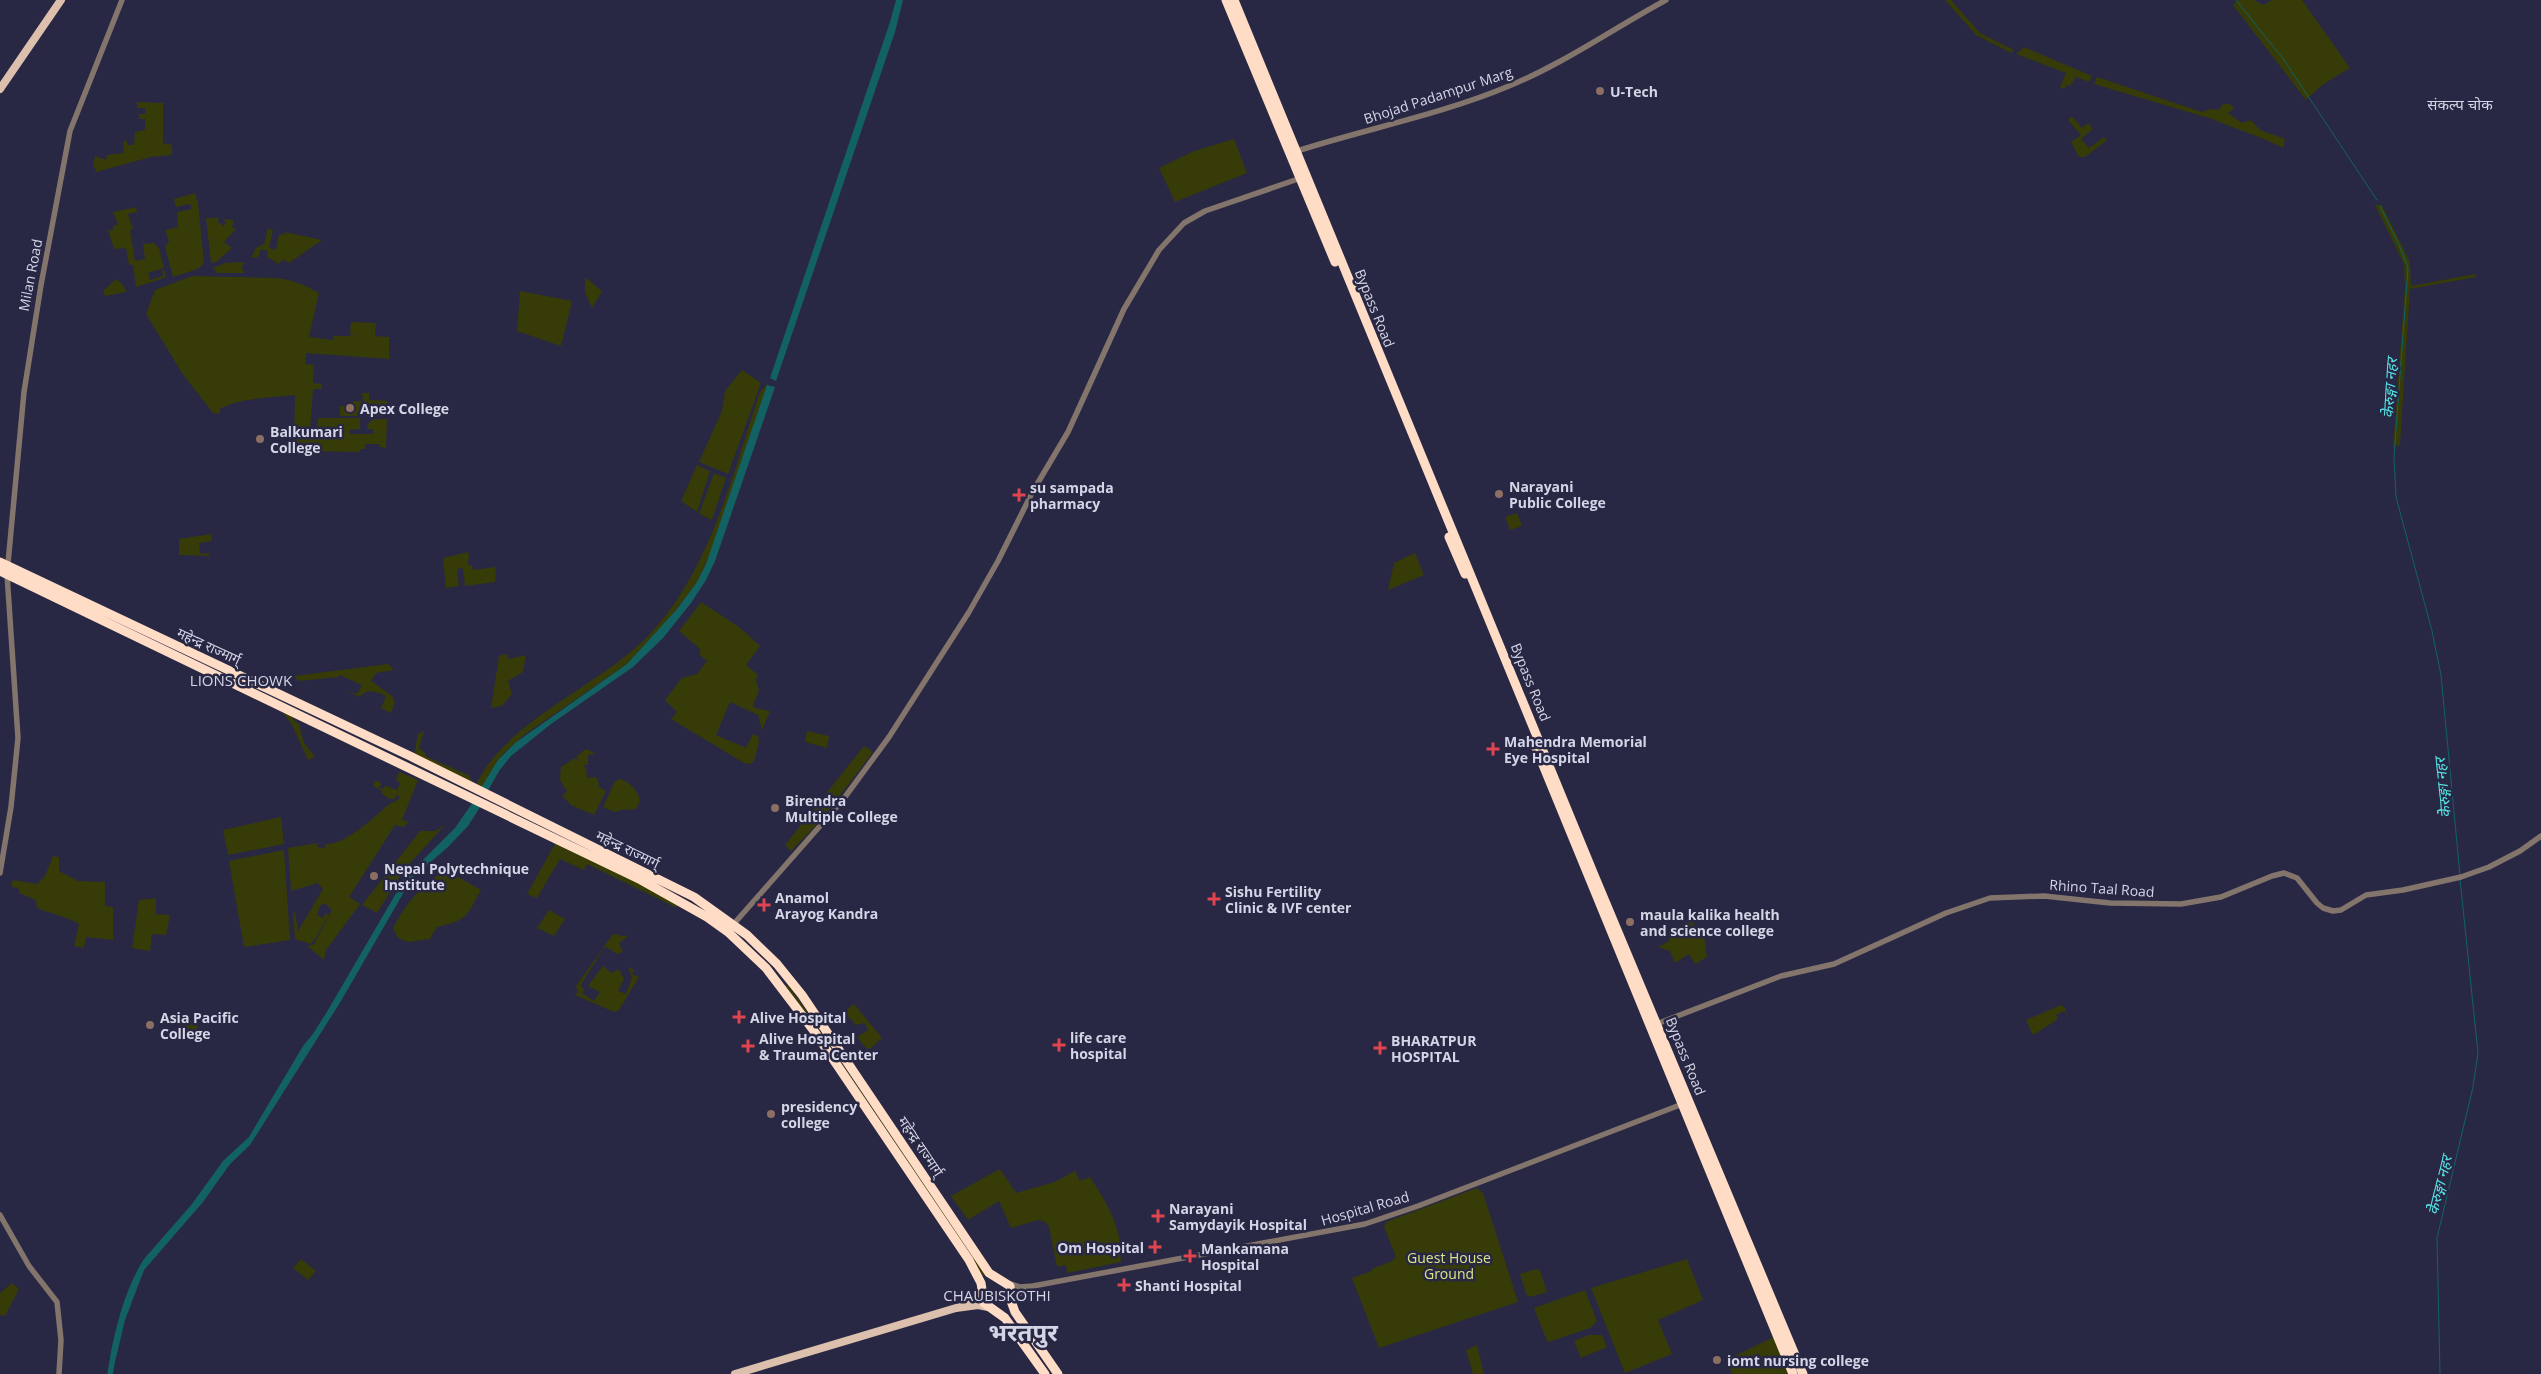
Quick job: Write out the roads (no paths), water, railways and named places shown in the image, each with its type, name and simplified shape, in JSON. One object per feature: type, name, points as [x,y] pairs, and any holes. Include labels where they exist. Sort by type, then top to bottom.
[{"type":"highway","name":"Bypass Road","points":[[1226,0],[1293,152]]},
{"type":"highway","name":"Bypass Road","points":[[1234,0],[1303,178],[1685,1103],[1793,1374]]},
{"type":"highway","name":"महेन्द्र राज्मार्ग्","points":[[3,568],[477,788],[694,897],[734,923],[761,948],[793,983],[987,1270],[993,1277],[1004,1282],[1012,1291],[1012,1300],[1016,1312],[1058,1374]]},
{"type":"highway","name":"महेन्द्र राज्मार्ग्","points":[[3,568],[668,894],[728,932],[766,968],[814,1031],[969,1260],[982,1291],[982,1299],[1013,1328],[1045,1374]]},
{"type":"highway","name":"Bypass Road","points":[[1685,1103],[1803,1374]]},
{"type":"highway","points":[[982,1291],[993,1280],[1004,1282]]},
{"type":"highway","points":[[990,1308],[1001,1310],[1012,1300]]},
{"type":"main road","points":[[0,89],[61,0]]},
{"type":"main road","points":[[956,1308],[982,1291]]},
{"type":"main road","points":[[735,1374],[956,1308],[978,1305],[990,1308]]},
{"type":"street","name":"Milan Road","points":[[0,873],[11,807],[18,738],[3,568],[24,392],[59,184],[75,114],[122,0]]},
{"type":"street","name":"Bhojad Padampur Marg","points":[[1293,152],[1420,116],[1509,87],[1545,70],[1666,0]]},
{"type":"street","points":[[728,932],[842,801],[889,737],[969,612],[998,561],[1032,491],[1068,432],[1124,309],[1159,250],[1184,223],[1205,211],[1303,178]]},
{"type":"street","name":"Rhino Taal Road","points":[[1653,1025],[1781,976],[1823,968],[1847,959],[1946,913],[1990,898],[2038,896],[2110,903],[2182,904],[2221,896],[2272,876],[2284,874],[2297,878],[2317,904],[2333,911],[2341,910],[2366,896],[2462,877],[2507,859],[2541,836]]},
{"type":"street","name":"Hospital Road","points":[[1004,1282],[1020,1287],[1033,1286],[1365,1224],[1685,1103]]},
{"type":"street","points":[[0,1215],[29,1266],[57,1302],[61,1340],[59,1374]]},
{"type":"street","name":"Hospital Road","points":[[1012,1300],[1033,1286]]},
{"type":"waterway","points":[[2236,0],[2284,60],[2377,200]]},
{"type":"waterway","name":"केेरुङ्गा नहर","points":[[2380,206],[2408,268],[2394,457],[2396,497],[2432,631],[2441,675],[2460,875]]},
{"type":"waterway","name":"केेरुङ्गा नहर","points":[[2440,1374],[2437,1238],[2473,1087],[2478,1053],[2460,879]]},
{"type":"waterway","points":[[110,1374],[114,1352]]},
{"type":"place","name":"U-Tech","points":[[1600,91]]},
{"type":"place","name":"Apex College","points":[[350,408]]},
{"type":"place","name":"Balkumari College","points":[[260,439]]},
{"type":"place","name":"Narayani Public College","points":[[1499,494]]},
{"type":"place","name":"su sampada pharmacy","points":[[1019,495]]},
{"type":"place","name":"Mahendra Memorial Eye Hospital","points":[[1493,749]]},
{"type":"place","name":"Birendra Multiple College","points":[[775,808]]},
{"type":"place","name":"Nepal Polytechnique Institute","points":[[374,876]]},
{"type":"place","name":"Sishu Fertility Clinic & IVF center","points":[[1214,899]]},
{"type":"place","name":"Anamol Arayog Kandra","points":[[764,905]]},
{"type":"place","name":"maula kalika health and science college","points":[[1630,922]]},
{"type":"place","name":"Alive Hospital","points":[[739,1017]]},
{"type":"place","name":"Asia Pacific College","points":[[150,1025]]},
{"type":"place","name":"life care hospital","points":[[1059,1045]]},
{"type":"place","name":"Alive Hospital & Trauma Center","points":[[748,1046]]},
{"type":"place","name":"BHARATPUR HOSPITAL","points":[[1380,1048]]},
{"type":"place","name":"presidency college","points":[[771,1114]]},
{"type":"place","name":"Narayani Samydayik Hospital","points":[[1158,1216]]},
{"type":"place","name":"Om Hospital","points":[[1155,1247]]},
{"type":"place","name":"Mankamana Hospital","points":[[1190,1256]]},
{"type":"place","name":"Shanti Hospital","points":[[1124,1285]]},
{"type":"place","name":"iomt nursing college","points":[[1717,1360]]},
{"type":"district","name":"संकल्प चोक","points":[[2460,104]]},
{"type":"district","name":"LIONS CHOWK","points":[[241,680]]},
{"type":"district","name":"CHAUBISKOTHI","points":[[997,1295]]},
{"type":"district","name":"भरतपुर","points":[[1023,1331]]},
{"type":"park label","name":"Guest House Ground","points":[[1449,1266]]}]
